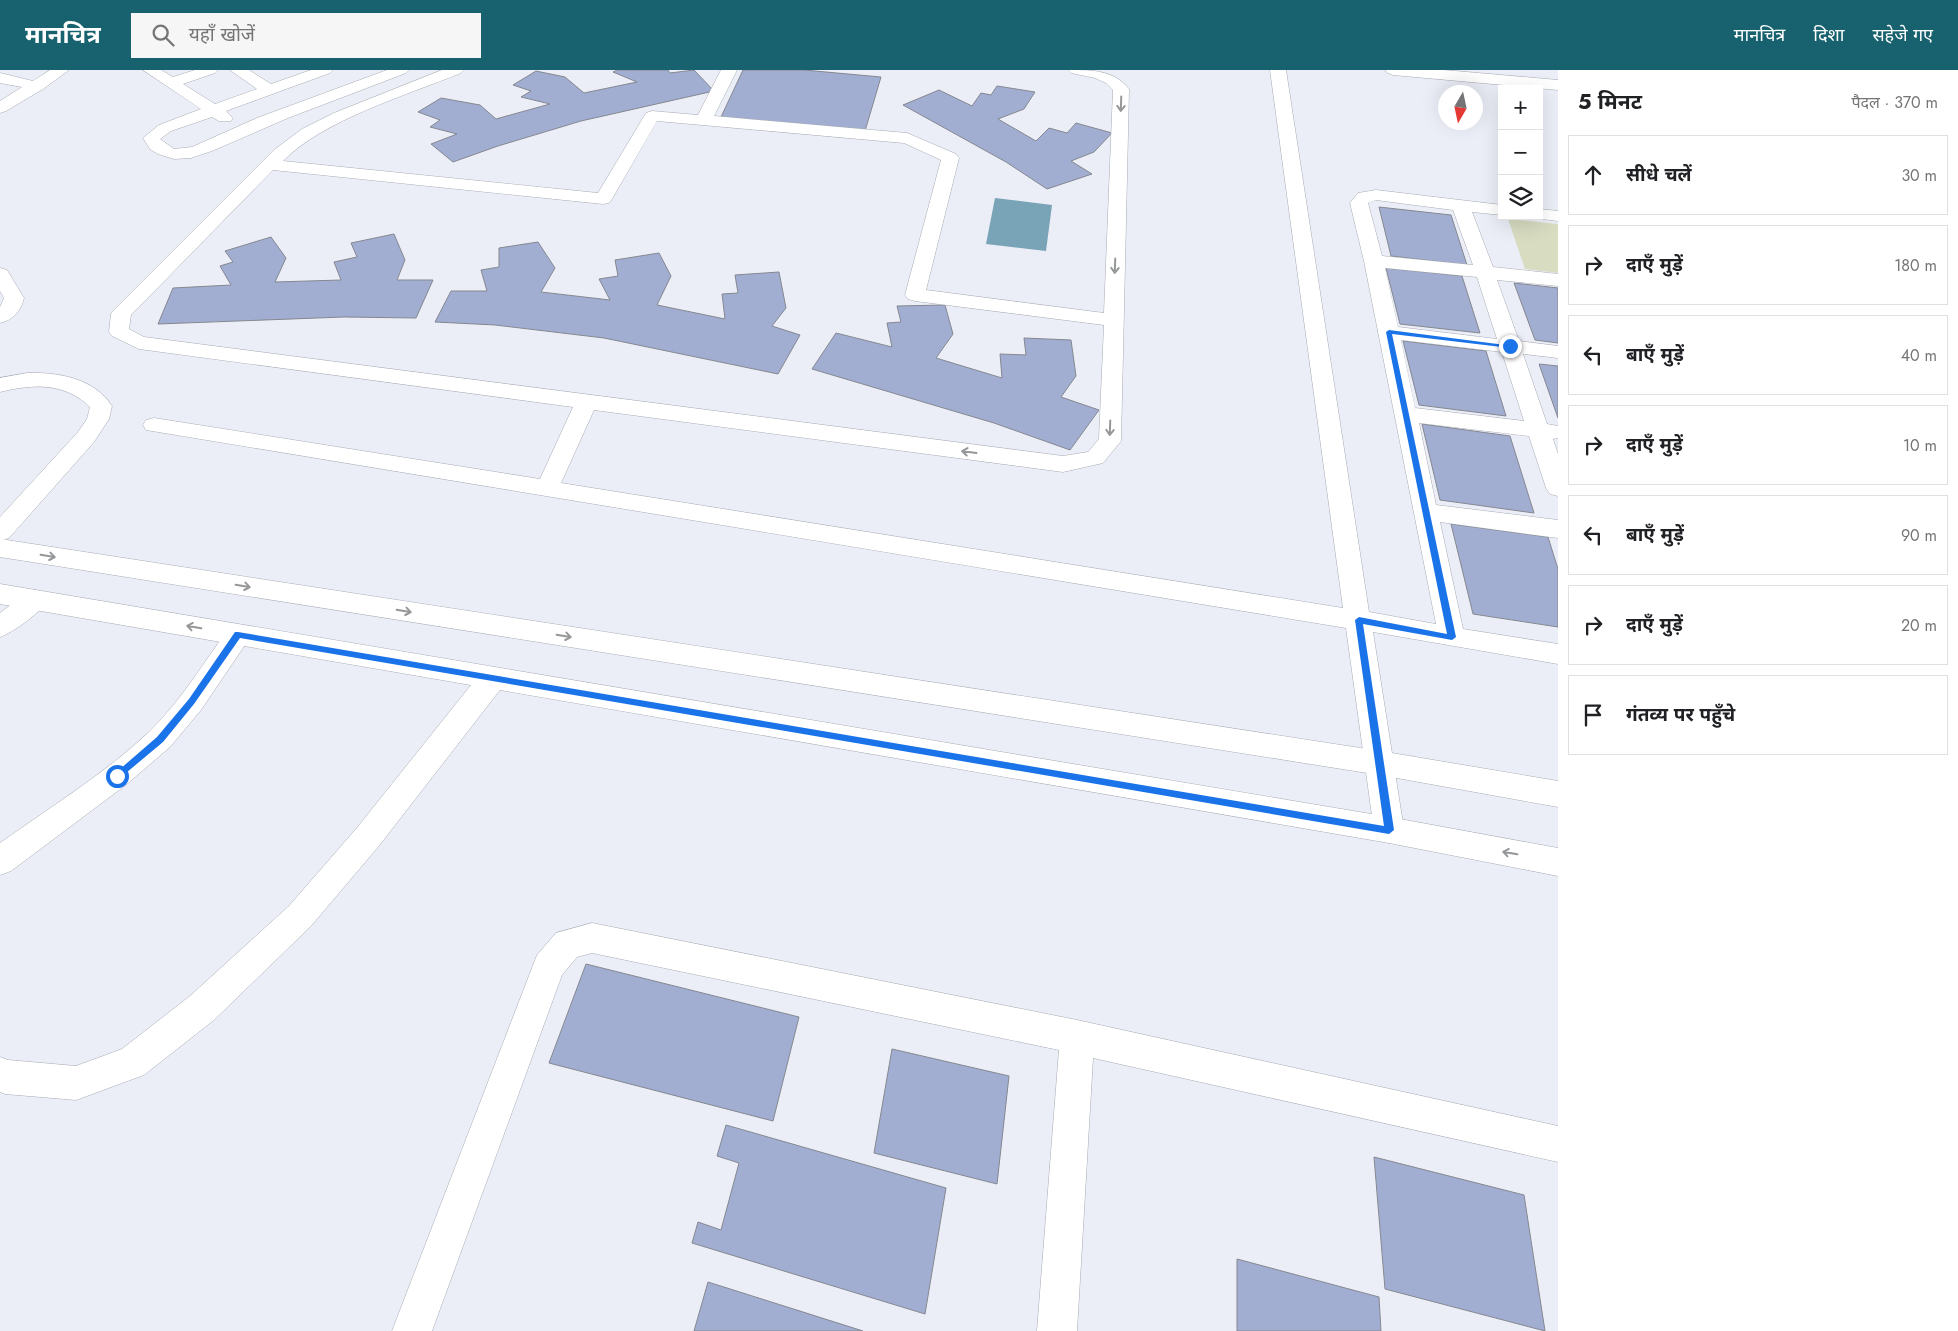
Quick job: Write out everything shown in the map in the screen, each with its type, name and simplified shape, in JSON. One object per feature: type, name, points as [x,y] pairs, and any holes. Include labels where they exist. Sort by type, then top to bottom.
[{"type":"street","points":[[0,108],[61,70]]},
{"type":"street","points":[[151,70],[243,130]]},
{"type":"street","points":[[172,83],[210,70]]},
{"type":"street","points":[[238,70],[269,90]]},
{"type":"street","points":[[344,92],[316,71],[214,111],[164,128],[151,138],[153,142],[170,154],[185,154],[401,70]]},
{"type":"street","points":[[456,70],[340,116],[308,133],[270,164],[121,314],[119,332],[139,344],[1063,464],[1095,458],[1110,441],[1121,89],[1115,80],[1098,74],[1076,70]]},
{"type":"street","points":[[704,120],[729,70]]},
{"type":"street","points":[[1278,70],[1389,830]]},
{"type":"street","points":[[1393,70],[1558,85]]},
{"type":"street","points":[[0,78],[37,86]]},
{"type":"street","points":[[270,164],[603,199],[652,116],[907,138],[950,158],[915,295],[1114,320]]},
{"type":"street","points":[[1452,637],[1374,261],[1359,203],[1364,197],[1376,195],[1498,210]]},
{"type":"street","points":[[1460,205],[1510,346],[1548,432],[1558,488]]},
{"type":"street","points":[[1543,214],[1558,216]]},
{"type":"street","points":[[1374,261],[1558,280]]},
{"type":"street","points":[[0,274],[14,298],[12,307],[0,316]]},
{"type":"street","points":[[1389,332],[1558,352]]},
{"type":"street","points":[[0,385],[36,378],[62,382],[92,394],[101,406],[98,419],[86,437],[0,532]]},
{"type":"street","points":[[546,488],[586,402]]},
{"type":"street","points":[[1405,414],[1548,432]]},
{"type":"street","points":[[154,424],[1558,654]]},
{"type":"street","points":[[1426,512],[1558,529]]},
{"type":"street","points":[[0,548],[1380,763],[1558,794]]},
{"type":"street","points":[[0,594],[1389,830],[1558,862]]},
{"type":"street","points":[[0,627],[34,600]]},
{"type":"street","points":[[0,861],[117,776],[160,739],[192,702],[238,634]]},
{"type":"street","points":[[0,1074],[5,1077],[76,1083],[132,1063],[202,1008],[300,916],[367,838],[493,678]]},
{"type":"street","points":[[412,1331],[548,966],[567,944],[592,938],[1078,1037],[1558,1144]]},
{"type":"street","points":[[1057,1331],[1078,1037]]},
{"type":"green space","points":[[1508,220],[1558,224],[1558,273],[1525,269]]},
{"type":"water","points":[[995,198],[1052,205],[1046,251],[986,244]]},
{"type":"building","points":[[617,70],[668,70],[670,73],[694,70],[714,91],[581,121],[498,146],[453,162],[431,144],[457,134],[430,127],[440,120],[418,112],[441,98],[480,105],[496,119],[550,104],[521,97],[531,91],[513,85],[536,71],[565,77],[584,93],[637,82],[613,72]]},
{"type":"building","points":[[743,70],[804,70],[881,77],[865,131],[721,117]]},
{"type":"building","points":[[997,86],[1035,92],[1024,109],[998,119],[1036,141],[1049,128],[1067,133],[1076,123],[1112,133],[1094,152],[1071,161],[1092,174],[1047,189],[1006,162],[903,105],[939,90],[972,106],[981,93],[991,95]]},
{"type":"building","points":[[1379,207],[1451,215],[1467,265],[1391,256]]},
{"type":"building","points":[[394,234],[405,260],[397,280],[433,280],[416,318],[344,317],[158,324],[173,288],[231,285],[220,266],[233,262],[225,251],[271,237],[286,258],[275,282],[341,280],[334,262],[357,257],[351,243]]},
{"type":"building","points":[[538,242],[555,268],[541,292],[610,300],[599,279],[618,276],[615,260],[659,253],[671,276],[657,305],[725,319],[722,294],[738,293],[735,275],[779,272],[786,308],[772,326],[800,335],[778,374],[604,338],[495,325],[435,322],[451,291],[487,291],[481,270],[499,267],[499,248]]},
{"type":"building","points":[[1386,268],[1462,276],[1480,333],[1400,324]]},
{"type":"building","points":[[1514,283],[1558,288],[1558,343],[1535,340]]},
{"type":"building","points":[[945,305],[953,334],[936,358],[1002,378],[1000,354],[1026,355],[1024,338],[1071,340],[1076,376],[1061,397],[1099,410],[1070,450],[994,423],[812,369],[836,333],[892,347],[887,323],[901,322],[897,306]]},
{"type":"building","points":[[1403,341],[1486,351],[1506,416],[1419,405]]},
{"type":"building","points":[[1539,364],[1558,366],[1558,418]]},
{"type":"building","points":[[1422,424],[1510,436],[1534,513],[1440,500]]},
{"type":"building","points":[[1451,524],[1548,537],[1558,569],[1558,627],[1473,614]]},
{"type":"building","points":[[586,964],[799,1017],[773,1121],[549,1063]]},
{"type":"building","points":[[892,1049],[1009,1076],[997,1184],[874,1153]]},
{"type":"building","points":[[726,1125],[946,1188],[925,1314],[692,1243],[698,1222],[721,1230],[739,1163],[717,1156]]},
{"type":"building","points":[[1374,1157],[1524,1195],[1545,1331],[1385,1289]]},
{"type":"building","points":[[1237,1259],[1379,1297],[1381,1331],[1237,1331]]},
{"type":"building","points":[[708,1282],[863,1331],[694,1331]]},
{"type":"route","points":[[117,776],[160,739],[192,702],[238,634],[1389,830],[1359,620],[1452,637],[1389,332],[1510,346]]}]
